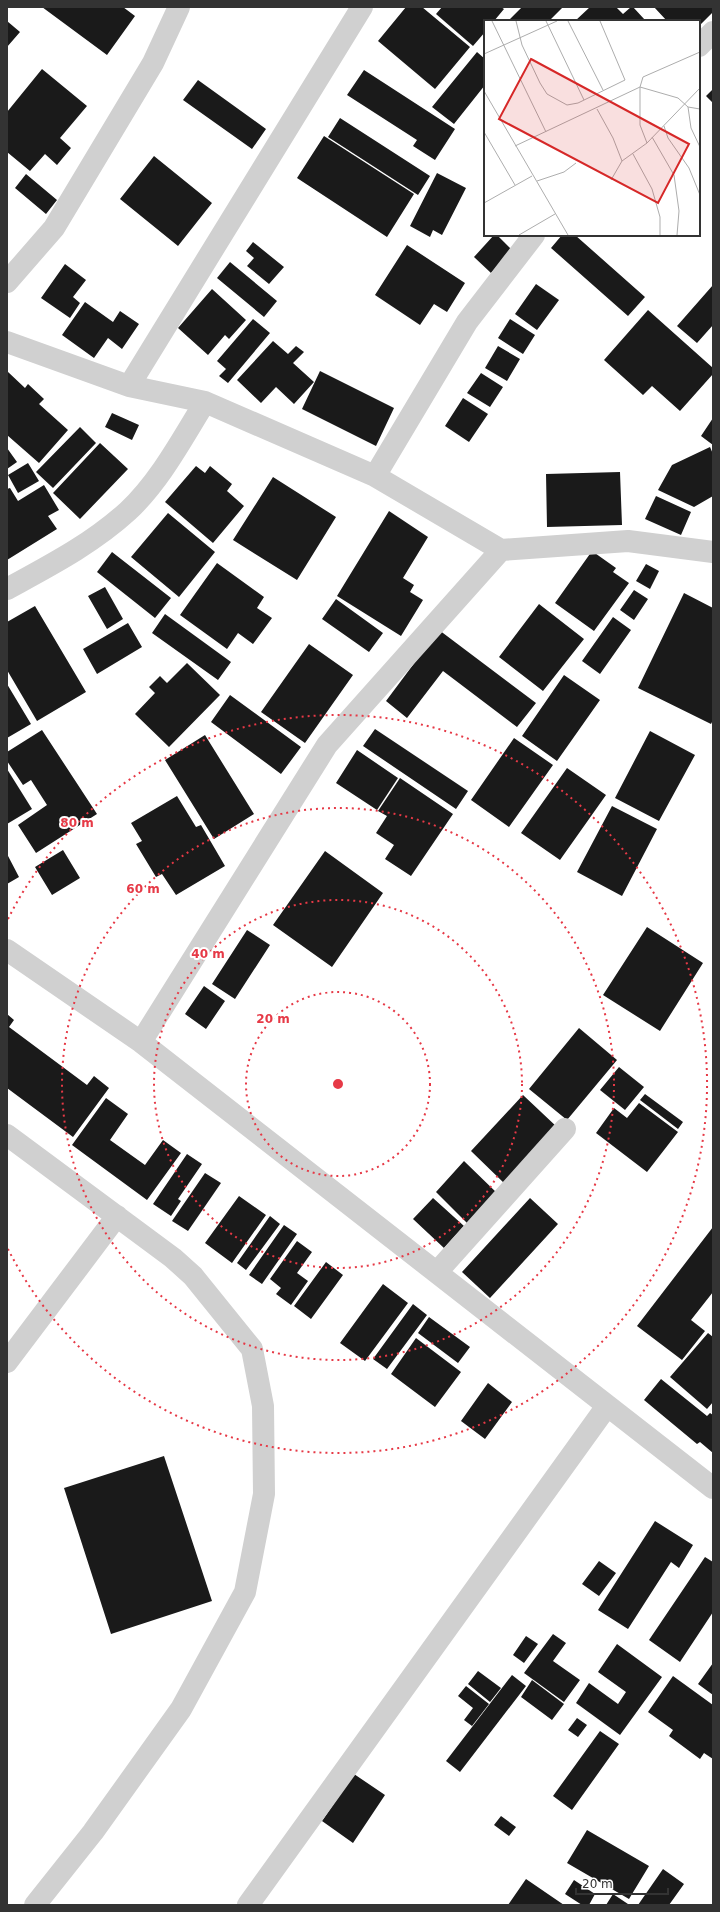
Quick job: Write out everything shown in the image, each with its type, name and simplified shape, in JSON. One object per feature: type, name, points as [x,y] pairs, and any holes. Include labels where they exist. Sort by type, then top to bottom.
[{"type":"street","points":[[7,282],[54,228],[153,63],[178,7]]},
{"type":"street","points":[[129,386],[362,7]]},
{"type":"street","points":[[700,45],[713,32]]},
{"type":"street","points":[[375,476],[467,322],[533,236]]},
{"type":"street","points":[[7,342],[129,386],[205,402],[375,476],[501,550],[628,540],[713,552]]},
{"type":"street","points":[[7,589],[72,554],[128,511],[163,470],[205,402]]},
{"type":"street","points":[[141,1042],[327,745],[501,550]]},
{"type":"street","points":[[7,950],[141,1042],[713,1488]]},
{"type":"street","points":[[437,1272],[565,1129]]},
{"type":"street","points":[[7,1135],[173,1258],[193,1276],[252,1349],[263,1406],[264,1494],[245,1592],[181,1709],[93,1832],[35,1905]]},
{"type":"street","points":[[7,1362],[117,1216]]},
{"type":"street","points":[[248,1905],[608,1406]]},
{"type":"building","points":[[42,7],[123,7],[135,16],[107,55]]},
{"type":"building","points":[[406,7],[422,7],[470,47],[435,89],[378,41]]},
{"type":"building","points":[[442,7],[501,7],[504,9],[495,20],[484,20],[484,33],[473,46],[436,14]]},
{"type":"building","points":[[522,7],[563,7],[550,20],[509,20]]},
{"type":"building","points":[[590,7],[616,7],[623,14],[633,7],[645,20],[576,20]]},
{"type":"building","points":[[654,7],[713,7],[713,12],[700,25],[700,20],[666,20]]},
{"type":"building","points":[[7,21],[20,32],[7,47]]},
{"type":"building","points":[[477,52],[484,58],[484,86],[454,124],[432,107]]},
{"type":"building","points":[[42,69],[87,106],[60,138],[71,148],[57,165],[45,154],[30,171],[7,152],[7,112]]},
{"type":"building","points":[[364,70],[455,129],[435,160],[413,146],[417,140],[347,95]]},
{"type":"building","points":[[198,80],[266,129],[252,149],[183,100]]},
{"type":"building","points":[[713,89],[713,103],[706,96]]},
{"type":"building","points":[[340,118],[430,176],[418,195],[328,137]]},
{"type":"building","points":[[324,136],[414,194],[387,237],[297,178]]},
{"type":"building","points":[[154,156],[212,203],[178,246],[120,199]]},
{"type":"building","points":[[437,173],[466,188],[442,235],[433,230],[430,237],[410,226]]},
{"type":"building","points":[[26,174],[57,200],[46,214],[15,188]]},
{"type":"building","points":[[493,236],[498,236],[512,250],[491,273],[474,257]]},
{"type":"building","points":[[561,236],[576,236],[645,297],[628,316],[551,248]]},
{"type":"building","points":[[253,242],[284,267],[269,284],[247,266],[254,258],[246,251]]},
{"type":"building","points":[[407,245],[465,283],[447,312],[434,304],[420,325],[375,295]]},
{"type":"building","points":[[230,262],[277,301],[264,317],[217,278]]},
{"type":"building","points":[[65,264],[86,280],[73,297],[80,303],[70,318],[41,298]]},
{"type":"building","points":[[536,284],[559,300],[537,330],[515,314]]},
{"type":"building","points":[[713,285],[713,325],[697,343],[677,326]]},
{"type":"building","points":[[212,289],[246,320],[229,339],[225,335],[208,355],[178,328]]},
{"type":"building","points":[[85,302],[113,322],[120,311],[139,324],[122,349],[108,338],[94,358],[62,335]]},
{"type":"building","points":[[648,310],[713,368],[713,374],[680,411],[652,386],[643,395],[604,360]]},
{"type":"building","points":[[253,319],[270,333],[228,383],[219,376],[226,369],[217,361]]},
{"type":"building","points":[[510,319],[535,335],[523,354],[498,338]]},
{"type":"building","points":[[273,341],[288,354],[296,346],[304,352],[293,363],[314,382],[294,404],[276,387],[261,403],[237,380]]},
{"type":"building","points":[[498,346],[520,359],[507,381],[485,368]]},
{"type":"building","points":[[7,371],[25,388],[28,384],[44,399],[39,404],[68,430],[39,463],[7,435]]},
{"type":"building","points":[[320,371],[394,408],[376,446],[302,409]]},
{"type":"building","points":[[481,373],[503,387],[490,407],[467,393]]},
{"type":"building","points":[[463,398],[488,414],[469,442],[445,426]]},
{"type":"building","points":[[112,413],[139,425],[132,440],[105,427]]},
{"type":"building","points":[[713,418],[713,445],[701,436]]},
{"type":"building","points":[[80,427],[96,443],[53,488],[36,472]]},
{"type":"building","points":[[100,443],[128,469],[80,519],[53,493]]},
{"type":"building","points":[[710,447],[713,454],[713,496],[694,507],[658,490],[672,465]]},
{"type":"building","points":[[7,448],[17,462],[7,469]]},
{"type":"building","points":[[28,463],[39,481],[18,493],[8,475]]},
{"type":"building","points":[[196,466],[205,473],[210,466],[232,484],[227,491],[244,506],[213,543],[165,502]]},
{"type":"building","points":[[620,472],[622,525],[547,527],[546,474]]},
{"type":"building","points":[[273,477],[336,517],[297,580],[233,540]]},
{"type":"building","points":[[44,485],[59,510],[48,516],[57,529],[7,560],[7,489],[10,488],[18,501]]},
{"type":"building","points":[[656,496],[691,512],[681,535],[645,519]]},
{"type":"building","points":[[389,511],[428,537],[403,578],[414,585],[410,592],[423,600],[401,636],[337,596]]},
{"type":"building","points":[[168,513],[215,552],[179,597],[131,557]]},
{"type":"building","points":[[592,551],[616,568],[613,572],[629,583],[594,631],[555,603]]},
{"type":"building","points":[[112,552],[171,598],[155,618],[97,572]]},
{"type":"building","points":[[217,563],[264,597],[257,608],[272,618],[253,644],[238,633],[227,649],[180,615]]},
{"type":"building","points":[[646,564],[659,571],[650,589],[636,581]]},
{"type":"building","points":[[105,587],[123,619],[107,629],[88,596]]},
{"type":"building","points":[[634,590],[648,599],[634,620],[620,610]]},
{"type":"building","points":[[684,593],[713,608],[713,720],[711,724],[638,688]]},
{"type":"building","points":[[336,599],[383,633],[369,652],[322,619]]},
{"type":"building","points":[[539,604],[584,639],[543,691],[499,657]]},
{"type":"building","points":[[35,606],[86,692],[37,721],[7,670],[7,622]]},
{"type":"building","points":[[165,614],[231,662],[218,680],[152,633]]},
{"type":"building","points":[[613,617],[631,630],[600,674],[582,661]]},
{"type":"building","points":[[128,623],[142,647],[97,674],[83,649]]},
{"type":"building","points":[[439,630],[536,703],[517,727],[443,671],[407,718],[386,701]]},
{"type":"building","points":[[309,644],[353,675],[305,743],[261,712]]},
{"type":"building","points":[[187,663],[220,695],[169,747],[135,714],[155,693],[149,687],[160,676],[167,683]]},
{"type":"building","points":[[564,675],[600,700],[557,761],[522,736]]},
{"type":"building","points":[[7,684],[31,724],[7,738]]},
{"type":"building","points":[[230,695],[301,747],[281,774],[211,722]]},
{"type":"building","points":[[375,729],[468,791],[456,809],[363,746]]},
{"type":"building","points":[[42,730],[97,814],[36,853],[18,825],[47,805],[31,780],[23,785],[7,761],[7,752]]},
{"type":"building","points":[[650,731],[695,755],[659,821],[615,798]]},
{"type":"building","points":[[205,735],[254,814],[214,839],[165,760]]},
{"type":"building","points":[[514,738],[553,765],[509,827],[471,800]]},
{"type":"building","points":[[357,750],[398,778],[377,810],[336,783]]},
{"type":"building","points":[[567,768],[606,795],[560,860],[521,833]]},
{"type":"building","points":[[7,769],[32,809],[7,824]]},
{"type":"building","points":[[400,778],[453,814],[411,876],[385,859],[394,845],[376,833],[387,816],[378,811]]},
{"type":"building","points":[[177,796],[196,827],[201,825],[225,866],[176,895],[162,874],[156,877],[136,844],[142,841],[131,823]]},
{"type":"building","points":[[612,806],[657,829],[622,896],[577,872]]},
{"type":"building","points":[[63,850],[80,878],[52,895],[35,867]]},
{"type":"building","points":[[325,851],[383,893],[332,967],[273,925]]},
{"type":"building","points":[[7,854],[19,877],[7,884]]},
{"type":"building","points":[[647,927],[703,963],[660,1031],[603,995]]},
{"type":"building","points":[[247,930],[270,945],[235,999],[212,984]]},
{"type":"building","points":[[204,986],[225,1001],[206,1029],[185,1014]]},
{"type":"building","points":[[7,1014],[14,1020],[9,1027],[87,1085],[94,1076],[109,1088],[73,1137],[7,1088]]},
{"type":"building","points":[[579,1028],[617,1060],[567,1120],[529,1089]]},
{"type":"building","points":[[619,1067],[644,1087],[625,1110],[600,1090]]},
{"type":"building","points":[[645,1094],[683,1122],[678,1129],[640,1100]]},
{"type":"building","points":[[523,1095],[558,1128],[506,1185],[471,1151]]},
{"type":"building","points":[[106,1098],[128,1114],[110,1140],[145,1165],[163,1140],[181,1153],[147,1200],[72,1145]]},
{"type":"building","points":[[639,1103],[678,1132],[647,1172],[596,1133],[614,1108],[627,1118]]},
{"type":"building","points":[[187,1154],[202,1164],[178,1199],[181,1201],[171,1216],[153,1204]]},
{"type":"building","points":[[464,1161],[499,1195],[470,1226],[436,1192]]},
{"type":"building","points":[[205,1173],[221,1183],[188,1231],[172,1221]]},
{"type":"building","points":[[239,1196],[266,1215],[232,1263],[205,1243]]},
{"type":"building","points":[[433,1198],[464,1226],[444,1248],[413,1219]]},
{"type":"building","points":[[530,1198],[558,1224],[490,1298],[462,1272]]},
{"type":"building","points":[[270,1216],[280,1224],[246,1270],[237,1263]]},
{"type":"building","points":[[284,1225],[297,1234],[262,1284],[249,1275]]},
{"type":"building","points":[[713,1227],[713,1292],[691,1320],[705,1331],[682,1360],[637,1326]]},
{"type":"building","points":[[297,1241],[312,1252],[297,1273],[308,1281],[291,1305],[276,1294],[281,1288],[270,1279]]},
{"type":"building","points":[[326,1262],[343,1275],[311,1319],[294,1306]]},
{"type":"building","points":[[383,1284],[408,1303],[365,1361],[340,1343]]},
{"type":"building","points":[[413,1304],[427,1315],[387,1369],[373,1359]]},
{"type":"building","points":[[429,1317],[470,1347],[458,1363],[418,1333]]},
{"type":"building","points":[[708,1333],[713,1337],[713,1402],[707,1409],[670,1377]]},
{"type":"building","points":[[416,1338],[461,1372],[435,1407],[391,1374]]},
{"type":"building","points":[[661,1379],[707,1416],[710,1413],[713,1415],[713,1453],[700,1442],[697,1444],[644,1400]]},
{"type":"building","points":[[488,1383],[512,1402],[485,1439],[461,1421]]},
{"type":"building","points":[[164,1456],[212,1601],[111,1634],[64,1488]]},
{"type":"building","points":[[655,1521],[693,1545],[679,1568],[671,1562],[628,1629],[598,1610]]},
{"type":"building","points":[[705,1557],[713,1562],[713,1612],[680,1662],[649,1640]]},
{"type":"building","points":[[599,1561],[616,1573],[599,1596],[582,1584]]},
{"type":"building","points":[[553,1634],[566,1643],[553,1661],[580,1680],[564,1702],[524,1673]]},
{"type":"building","points":[[526,1636],[538,1644],[524,1663],[513,1655]]},
{"type":"building","points":[[617,1644],[662,1677],[620,1735],[576,1703],[589,1683],[618,1704],[626,1692],[598,1672]]},
{"type":"building","points":[[713,1663],[713,1695],[698,1684]]},
{"type":"building","points":[[478,1671],[501,1688],[490,1702],[468,1684]]},
{"type":"building","points":[[512,1675],[526,1686],[460,1772],[446,1761]]},
{"type":"building","points":[[673,1676],[713,1705],[713,1759],[704,1753],[700,1759],[669,1736],[673,1730],[648,1712]]},
{"type":"building","points":[[532,1680],[564,1704],[552,1720],[521,1697]]},
{"type":"building","points":[[466,1686],[489,1704],[472,1726],[464,1720],[473,1708],[458,1696]]},
{"type":"building","points":[[577,1718],[587,1725],[578,1737],[568,1730]]},
{"type":"building","points":[[600,1731],[619,1744],[572,1810],[553,1796]]},
{"type":"building","points":[[354,1774],[385,1795],[353,1843],[322,1821]]},
{"type":"building","points":[[501,1816],[516,1827],[509,1836],[494,1825]]},
{"type":"building","points":[[587,1830],[649,1866],[629,1899],[567,1863]]},
{"type":"building","points":[[663,1869],[684,1884],[669,1905],[638,1905]]},
{"type":"building","points":[[526,1879],[564,1905],[508,1905]]},
{"type":"building","points":[[574,1880],[595,1894],[589,1905],[582,1905],[565,1894]]},
{"type":"building","points":[[613,1894],[628,1904],[628,1905],[606,1905]]}]
